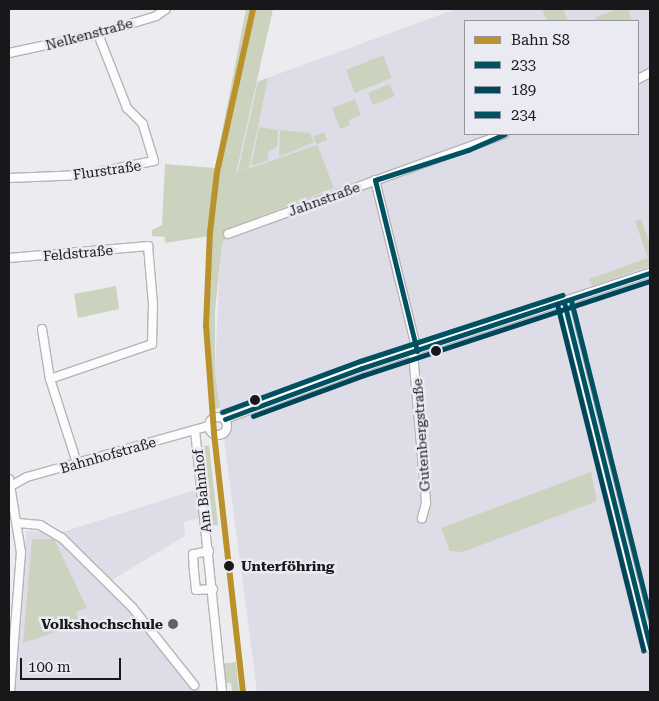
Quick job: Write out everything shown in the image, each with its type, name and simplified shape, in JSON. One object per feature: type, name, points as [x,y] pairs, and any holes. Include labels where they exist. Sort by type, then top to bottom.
[{"type":"street","name":"Nelkenstraße","points":[[9,53],[98,34],[156,16],[166,9]]},
{"type":"street","name":"Flurstraße","points":[[9,178],[83,175],[154,161],[143,124],[127,108],[98,34]]},
{"type":"street","name":"Jahnstraße","points":[[228,234],[502,135]]},
{"type":"street","name":"Gutenbergstraße","points":[[374,180],[415,352],[426,503],[422,518]]},
{"type":"street","name":"Feldstraße","points":[[9,258],[148,246],[153,304],[152,344],[50,379]]},
{"type":"street","points":[[225,419],[228,428],[222,435],[213,434],[209,426],[216,417],[225,419],[415,352],[650,273]]},
{"type":"street","points":[[564,302],[650,648]]},
{"type":"street","points":[[42,329],[50,379],[77,463]]},
{"type":"street","name":"Bahnhofstraße","points":[[10,484],[28,477],[209,426]]},
{"type":"street","name":"Am Bahnhof","points":[[195,430],[222,692]]},
{"type":"street","points":[[10,484],[18,523],[21,552],[11,659],[10,692]]},
{"type":"street","points":[[18,523],[40,525],[62,538],[125,600],[194,685]]},
{"type":"street","name":"Am Bahnhof","points":[[208,551],[193,554],[196,590],[212,589]]},
{"type":"shaded area","points":[[456,9],[650,9],[650,692],[257,692],[215,370],[221,239],[256,82]]},
{"type":"shaded area","points":[[198,489],[199,518],[184,522],[185,536],[107,583],[202,692],[13,692],[26,531],[66,531]]},
{"type":"green space","points":[[246,9],[273,9],[236,173],[317,145],[313,137],[324,132],[327,140],[317,144],[334,188],[230,228],[222,244],[215,311],[215,371],[220,408],[210,410],[206,277],[209,236],[165,243],[165,237],[152,236],[152,230],[162,225],[165,164],[215,168]]},
{"type":"green space","points":[[542,9],[563,9],[568,20],[547,20]]},
{"type":"green space","points":[[618,9],[628,9],[632,20],[595,20],[596,17]]},
{"type":"green space","points":[[383,55],[392,78],[355,93],[346,70]]},
{"type":"green space","points":[[268,78],[249,168],[238,172],[258,82]]},
{"type":"green space","points":[[389,84],[395,96],[373,105],[368,93]]},
{"type":"green space","points":[[355,99],[361,115],[349,120],[350,125],[340,129],[332,108]]},
{"type":"green space","points":[[259,127],[278,130],[277,147],[268,152],[268,160],[251,166]]},
{"type":"green space","points":[[280,130],[310,133],[314,142],[279,157]]},
{"type":"green space","points":[[641,219],[650,244],[650,266],[592,286],[589,279],[648,258],[635,221]]},
{"type":"green space","points":[[116,286],[119,309],[78,318],[74,294]]},
{"type":"green space","points":[[209,445],[218,525],[209,526],[200,447]]},
{"type":"green space","points":[[591,472],[597,501],[463,552],[450,551],[441,528]]},
{"type":"green space","points":[[32,539],[54,539],[87,608],[76,612],[80,624],[23,643]]},
{"type":"green space","points":[[236,662],[239,692],[232,692],[231,683],[225,683],[222,664]]},
{"type":"rail line","name":"S8","points":[[243,692],[214,432],[206,326],[210,232],[217,172],[253,9]]},
{"type":"transit line","name":"233","points":[[417,351],[375,180],[468,150],[503,135]]},
{"type":"transit line","name":"233","points":[[225,419],[362,368],[650,273]]},
{"type":"transit line","name":"189","points":[[253,416],[364,375],[650,281]]},
{"type":"transit line","name":"234","points":[[222,412],[360,361],[562,295]]},
{"type":"transit line","name":"234","points":[[571,300],[650,618]]},
{"type":"transit line","name":"233","points":[[564,302],[650,648]]},
{"type":"transit line","name":"189","points":[[557,304],[643,650]]},
{"type":"place","name":"Unterföhring","points":[[229,566]]},
{"type":"place","name":"Volkshochschule","points":[[173,624]]}]
